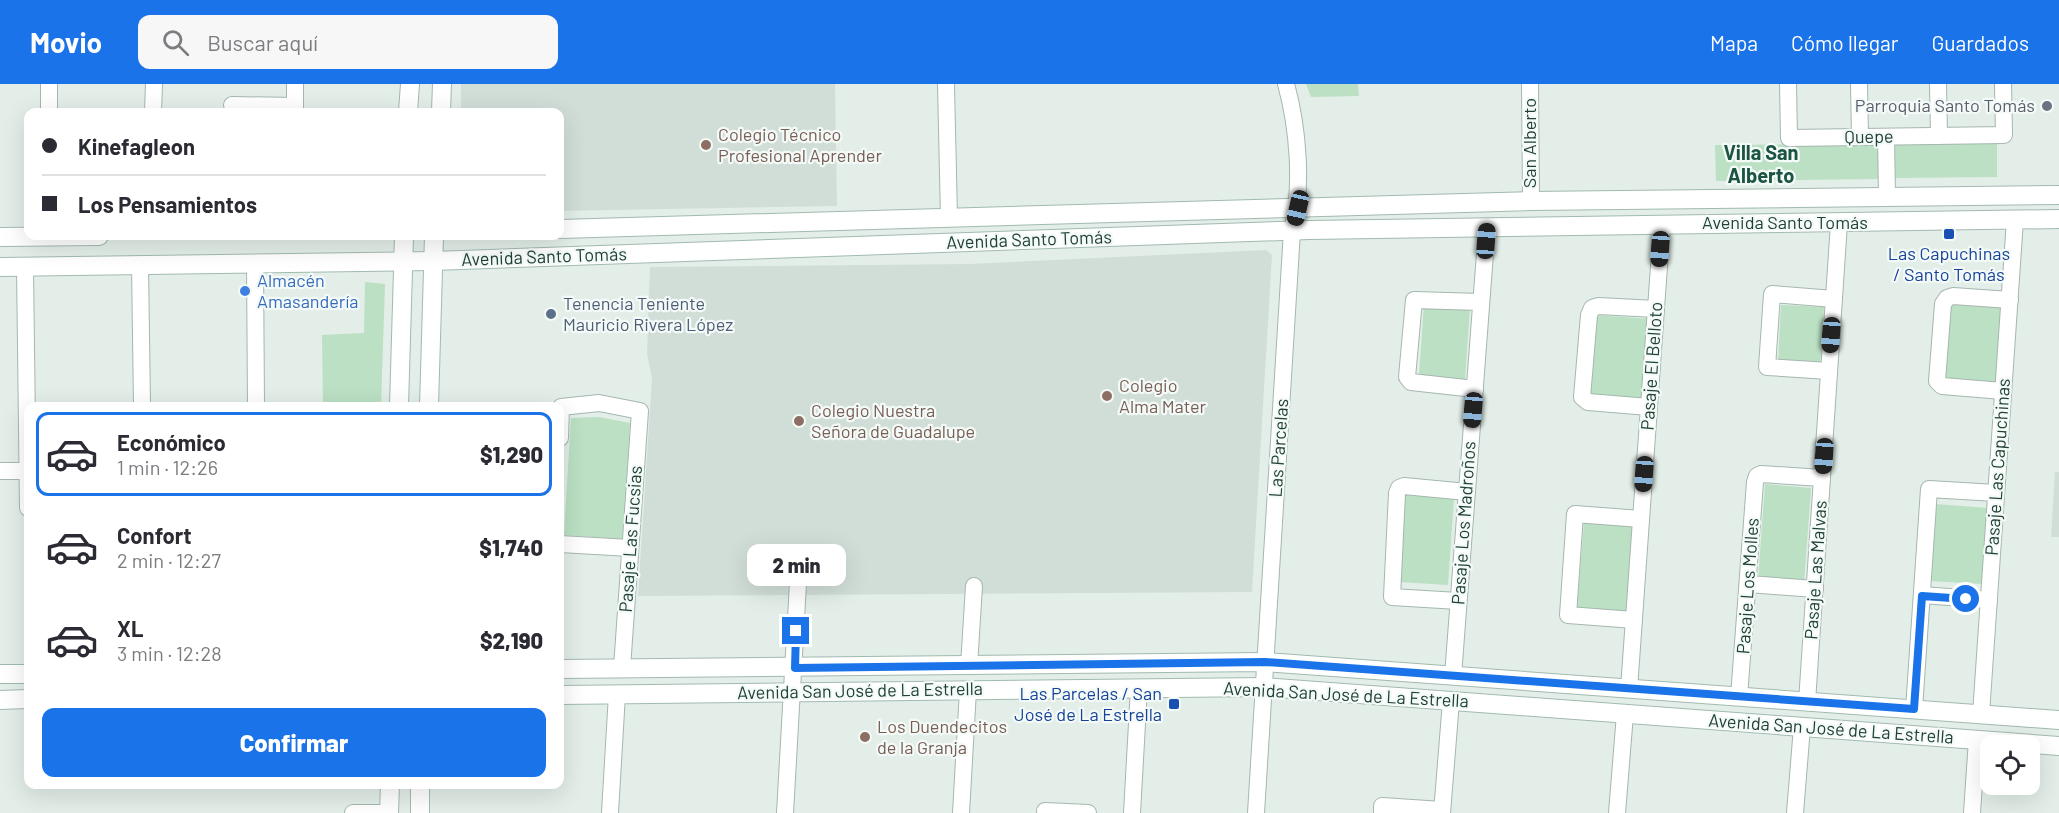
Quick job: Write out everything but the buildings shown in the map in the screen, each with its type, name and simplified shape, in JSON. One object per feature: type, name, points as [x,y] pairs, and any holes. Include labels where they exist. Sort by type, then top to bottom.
[{"type":"main road","points":[[408,108],[410,84]]},
{"type":"main road","points":[[441,108],[442,84]]},
{"type":"main road","name":"Avenida Santo Tomás","points":[[564,229],[1531,201],[2059,195]]},
{"type":"main road","name":"Avenida Santo Tomás","points":[[0,267],[403,262],[1292,231],[2059,219]]},
{"type":"main road","points":[[0,237],[24,236]]},
{"type":"main road","points":[[399,402],[404,240]]},
{"type":"main road","points":[[429,402],[433,240]]},
{"type":"main road","name":"Avenida San José de La Estrella","points":[[564,669],[1265,662],[2059,720]]},
{"type":"main road","points":[[0,675],[24,674]]},
{"type":"main road","name":"Avenida San José de La Estrella","points":[[564,695],[1264,687],[2059,746]]},
{"type":"main road","points":[[0,699],[24,699]]},
{"type":"main road","points":[[389,813],[390,789]]},
{"type":"main road","points":[[420,789],[420,813]]},
{"type":"street","points":[[49,84],[49,108]]},
{"type":"street","points":[[153,84],[153,108]]},
{"type":"street","points":[[295,84],[295,108]]},
{"type":"street","points":[[946,84],[949,218]]},
{"type":"street","name":"Las Parcelas","points":[[1256,813],[1292,231],[1298,208],[1294,132],[1286,84]]},
{"type":"street","name":"San Alberto","points":[[1530,84],[1531,201]]},
{"type":"street","name":"Quepe","points":[[1788,84],[1789,138],[2004,135],[2003,84]]},
{"type":"street","points":[[1859,84],[1860,137]]},
{"type":"street","points":[[1938,84],[1939,136]]},
{"type":"street","points":[[232,105],[279,108]]},
{"type":"street","points":[[1886,137],[1887,196]]},
{"type":"street","name":"Pasaje Las Capuchinas","points":[[1981,714],[2015,219]]},
{"type":"street","name":"Pasaje Las Malvas","points":[[1807,702],[1839,223]]},
{"type":"street","name":"Pasaje El Belloto","points":[[1629,688],[1662,224]]},
{"type":"street","name":"Pasaje Los Madroños","points":[[1453,676],[1487,227]]},
{"type":"street","points":[[255,264],[256,402]]},
{"type":"street","points":[[140,265],[142,402]]},
{"type":"street","points":[[25,267],[27,402]]},
{"type":"street","points":[[1829,371],[1767,367],[1772,294],[1834,298]]},
{"type":"street","points":[[2003,391],[1942,387],[1937,381],[1943,304],[1947,298],[1953,296],[2010,300]]},
{"type":"street","points":[[1475,389],[1411,382],[1407,377],[1414,300],[1481,302]]},
{"type":"street","points":[[1649,407],[1588,402],[1582,397],[1589,315],[1592,308],[1598,306],[1656,309]]},
{"type":"street","name":"Pasaje Las Fucsias","points":[[564,407],[599,404],[640,411],[622,668]]},
{"type":"street","points":[[0,471],[24,471]]},
{"type":"street","name":"Pasaje Los Molles","points":[[1740,697],[1757,476],[1761,474],[1822,478]]},
{"type":"street","points":[[1458,601],[1392,597],[1397,493],[1399,488],[1404,486],[1467,492]]},
{"type":"street","points":[[1914,709],[1929,489],[1996,493]]},
{"type":"street","points":[[1634,620],[1568,615],[1574,525],[1575,514],[1641,519]]},
{"type":"street","points":[[564,544],[630,548]]},
{"type":"street","points":[[785,813],[798,584]]},
{"type":"street","points":[[1748,584],[1815,589]]},
{"type":"street","points":[[969,666],[974,586]]},
{"type":"street","points":[[1922,596],[1989,600]]},
{"type":"street","points":[[1132,813],[1139,688]]},
{"type":"street","points":[[961,813],[968,690]]},
{"type":"street","points":[[610,813],[617,694]]},
{"type":"street","points":[[1382,813],[1382,806],[1442,812],[1451,701]]},
{"type":"street","points":[[1617,813],[1625,714]]},
{"type":"street","points":[[1795,813],[1802,727]]},
{"type":"street","points":[[1972,813],[1977,740]]},
{"type":"street","points":[[1045,811],[1088,813]]},
{"type":"street","points":[[353,813],[389,813]]},
{"type":"shaded area","name":"Colegio Técnico Profesional Aprender","points":[[461,84],[835,84],[837,206],[564,211],[564,108],[461,108]]},
{"type":"shaded area","points":[[1266,250],[1272,255],[1252,592],[638,596],[652,378],[647,354],[650,267],[969,264]]},
{"type":"shaded area","points":[[2055,472],[2059,472],[2059,537],[2051,537]]},
{"type":"green space","points":[[1306,84],[1358,84],[1359,96],[1311,97]]},
{"type":"green space","points":[[1997,142],[1997,177],[1894,178],[1894,143]]},
{"type":"green space","points":[[1878,144],[1878,179],[1716,181],[1715,145]]},
{"type":"green space","points":[[365,282],[385,284],[381,402],[323,402],[322,335],[364,333]]},
{"type":"green space","points":[[1424,303],[1470,307],[1465,380],[1419,376]]},
{"type":"green space","points":[[1949,304],[2003,308],[1998,385],[1944,380]]},
{"type":"green space","points":[[1781,305],[1824,307],[1820,365],[1778,363]]},
{"type":"green space","points":[[1594,315],[1652,319],[1646,399],[1588,394]]},
{"type":"green space","points":[[599,417],[630,423],[623,539],[564,535],[571,418]]},
{"type":"green space","points":[[1765,484],[1811,488],[1804,584],[1758,581]]},
{"type":"green space","points":[[1405,495],[1454,498],[1448,585],[1399,582]]},
{"type":"green space","points":[[1935,504],[1989,508],[1983,584],[1929,581]]},
{"type":"green space","points":[[1584,522],[1638,526],[1632,612],[1577,608]]},
{"type":"place","name":"Parroquia Santo Tomás","points":[[2047,106]]},
{"type":"place","name":"Colegio Técnico Profesional Aprender","points":[[706,145]]},
{"type":"place","name":"Las Capuchinas / Santo Tomás","points":[[1949,234]]},
{"type":"place","name":"Almacén Amasandería","points":[[245,291]]},
{"type":"place","name":"Tenencia Teniente Mauricio Rivera López","points":[[551,314]]},
{"type":"place","name":"Colegio Alma Mater","points":[[1107,396]]},
{"type":"place","name":"Colegio Nuestra Señora de Guadalupe","points":[[799,421]]},
{"type":"place","name":"Las Parcelas / San José de La Estrella","points":[[1174,704]]},
{"type":"place","name":"Los Duendecitos de la Granja","points":[[865,737]]},
{"type":"district","name":"Villa San Alberto","points":[[1761,164]]},
{"type":"route","points":[[796,631],[795,668],[1265,662],[1914,709],[1922,596],[1966,599]]}]
